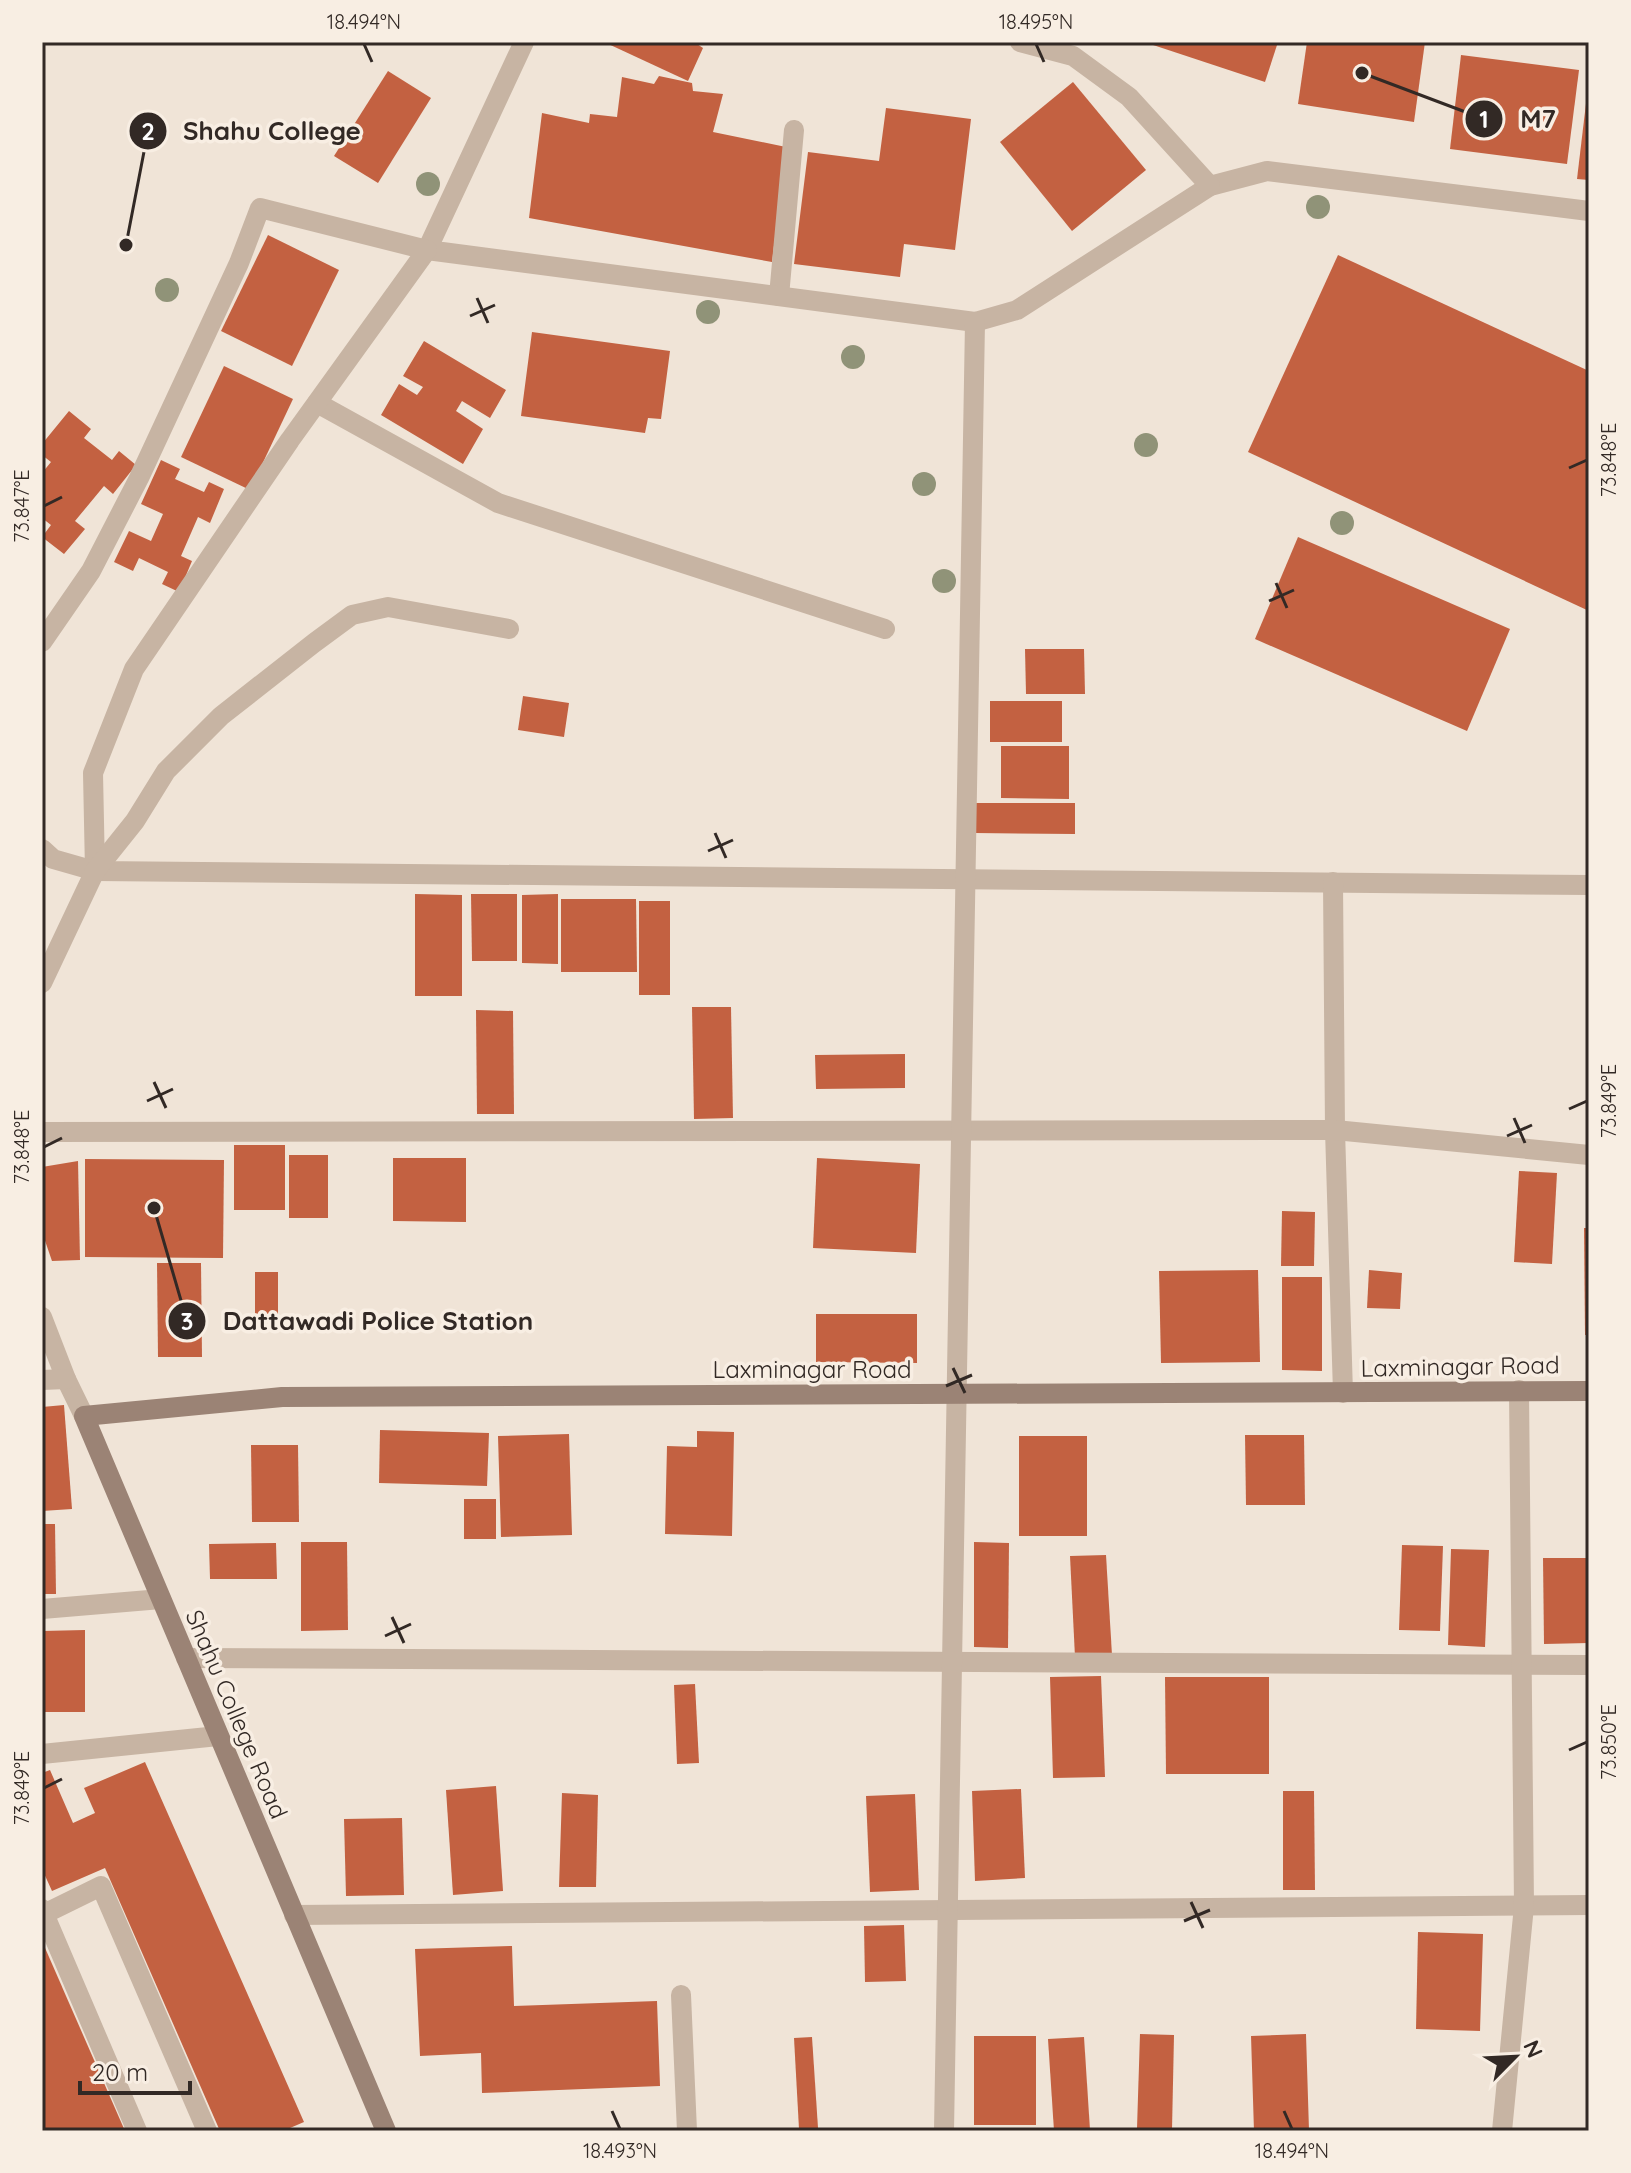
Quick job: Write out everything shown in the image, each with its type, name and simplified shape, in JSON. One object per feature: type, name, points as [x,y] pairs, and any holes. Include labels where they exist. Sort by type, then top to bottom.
[{"type":"street","points":[[95,871],[93,773],[134,669],[317,403],[427,250],[524,42]]},
{"type":"street","points":[[1020,42],[1073,56],[1129,97],[1210,186]]},
{"type":"street","points":[[779,296],[794,130]]},
{"type":"street","points":[[42,642],[91,571],[139,478],[239,263],[260,208],[427,250],[975,322],[1017,310],[1210,186],[1267,171],[1589,211]]},
{"type":"street","points":[[944,2131],[975,322]]},
{"type":"street","points":[[317,403],[498,503],[885,629]]},
{"type":"street","points":[[42,983],[95,871],[135,821],[166,771],[221,716],[352,615],[388,607],[509,629]]},
{"type":"street","points":[[42,849],[53,859],[95,871],[1589,885]]},
{"type":"street","points":[[1333,882],[1335,1130],[1343,1393]]},
{"type":"street","points":[[42,1132],[961,1133],[1335,1130],[1589,1155]]},
{"type":"street","name":"Shahu College Road","points":[[42,1317],[386,2131]]},
{"type":"street","points":[[42,1380],[66,1379]]},
{"type":"street","points":[[1502,2131],[1524,1906],[1519,1390]]},
{"type":"street","name":"Laxminagar Road","points":[[84,1416],[282,1397],[1589,1391]]},
{"type":"street","points":[[42,1609],[161,1599]]},
{"type":"street","points":[[186,1658],[1589,1665]]},
{"type":"street","points":[[42,1754],[218,1736]]},
{"type":"street","points":[[137,2131],[43,1911],[101,1886],[207,2131]]},
{"type":"street","points":[[294,1915],[1589,1905]]},
{"type":"street","points":[[681,1995],[687,2131]]},
{"type":"building","points":[[604,42],[694,42],[703,48],[688,81]]},
{"type":"building","points":[[1144,42],[1278,42],[1265,82]]},
{"type":"building","points":[[1307,42],[1425,42],[1414,122],[1298,104]]},
{"type":"building","points":[[1461,55],[1579,70],[1567,164],[1450,149]]},
{"type":"building","points":[[388,71],[431,98],[378,183],[334,156]]},
{"type":"building","points":[[659,76],[692,83],[693,91],[723,94],[713,132],[786,147],[772,262],[529,218],[542,113],[589,123],[590,114],[617,117],[622,77],[654,84]]},
{"type":"building","points":[[1073,82],[1146,170],[1072,231],[1000,142]]},
{"type":"building","points":[[1589,95],[1589,180],[1577,179]]},
{"type":"building","points":[[886,108],[971,119],[955,250],[904,244],[900,277],[794,264],[808,152],[879,161]]},
{"type":"building","points":[[268,235],[339,270],[292,366],[221,331]]},
{"type":"building","points":[[1338,255],[1589,371],[1589,611],[1248,452]]},
{"type":"building","points":[[532,332],[670,351],[661,419],[648,418],[645,433],[521,416]]},
{"type":"building","points":[[424,341],[506,390],[490,418],[462,401],[456,411],[483,429],[463,464],[381,415],[399,384],[417,395],[423,387],[403,376]]},
{"type":"building","points":[[224,366],[293,399],[250,490],[181,457]]},
{"type":"building","points":[[69,411],[91,429],[84,438],[112,460],[119,451],[136,465],[113,494],[104,486],[75,521],[85,529],[64,554],[42,537],[51,525],[42,518],[42,473],[51,462],[42,455],[42,444]]},
{"type":"building","points":[[161,460],[180,469],[175,479],[204,492],[209,482],[224,489],[210,523],[198,517],[181,556],[192,561],[179,592],[162,584],[168,572],[139,558],[133,571],[114,562],[129,531],[151,541],[163,514],[141,504]]},
{"type":"building","points":[[1298,537],[1510,629],[1467,731],[1255,639]]},
{"type":"building","points":[[1025,649],[1084,649],[1085,694],[1026,694]]},
{"type":"building","points":[[523,696],[569,703],[564,737],[518,730]]},
{"type":"building","points":[[990,701],[1062,701],[1062,742],[990,742]]},
{"type":"building","points":[[1001,746],[1069,746],[1069,799],[1001,798]]},
{"type":"building","points":[[975,803],[1075,803],[1075,834],[975,833]]},
{"type":"building","points":[[415,894],[462,895],[462,996],[415,996]]},
{"type":"building","points":[[471,894],[517,894],[517,961],[472,961]]},
{"type":"building","points":[[558,894],[558,964],[522,963],[522,895]]},
{"type":"building","points":[[561,899],[636,899],[637,972],[561,972]]},
{"type":"building","points":[[639,901],[670,901],[670,995],[639,995]]},
{"type":"building","points":[[692,1007],[731,1007],[733,1118],[694,1119]]},
{"type":"building","points":[[476,1010],[513,1011],[514,1114],[477,1114]]},
{"type":"building","points":[[905,1054],[905,1088],[816,1089],[815,1055]]},
{"type":"building","points":[[234,1145],[285,1145],[285,1210],[234,1210]]},
{"type":"building","points":[[289,1155],[328,1155],[328,1218],[289,1218]]},
{"type":"building","points":[[393,1158],[466,1158],[466,1222],[393,1221]]},
{"type":"building","points":[[817,1158],[920,1164],[916,1253],[813,1248]]},
{"type":"building","points":[[85,1159],[224,1160],[223,1258],[85,1257]]},
{"type":"building","points":[[78,1161],[80,1260],[52,1261],[42,1232],[42,1167]]},
{"type":"building","points":[[1519,1171],[1557,1173],[1552,1264],[1514,1262]]},
{"type":"building","points":[[1282,1211],[1315,1212],[1314,1266],[1281,1266]]},
{"type":"building","points":[[1584,1228],[1589,1228],[1589,1335],[1585,1335]]},
{"type":"building","points":[[157,1263],[201,1263],[202,1357],[158,1357]]},
{"type":"building","points":[[1258,1270],[1260,1362],[1161,1363],[1159,1271]]},
{"type":"building","points":[[1369,1270],[1402,1273],[1400,1309],[1367,1308]]},
{"type":"building","points":[[255,1272],[278,1272],[278,1323],[255,1323]]},
{"type":"building","points":[[1282,1277],[1322,1277],[1322,1371],[1282,1370]]},
{"type":"building","points":[[816,1314],[917,1314],[917,1363],[816,1362]]},
{"type":"building","points":[[64,1405],[72,1509],[42,1511],[42,1407]]},
{"type":"building","points":[[380,1430],[489,1433],[487,1486],[379,1483]]},
{"type":"building","points":[[697,1431],[734,1432],[732,1536],[665,1534],[667,1446],[697,1447]]},
{"type":"building","points":[[569,1434],[572,1535],[501,1537],[498,1436]]},
{"type":"building","points":[[1245,1435],[1304,1435],[1305,1505],[1246,1505]]},
{"type":"building","points":[[1019,1436],[1087,1436],[1087,1536],[1019,1536]]},
{"type":"building","points":[[251,1445],[298,1445],[299,1522],[252,1522]]},
{"type":"building","points":[[464,1499],[496,1499],[496,1539],[464,1539]]},
{"type":"building","points":[[42,1524],[55,1524],[56,1594],[42,1594]]},
{"type":"building","points":[[301,1542],[347,1542],[348,1630],[301,1631]]},
{"type":"building","points":[[974,1542],[1009,1543],[1008,1648],[974,1647]]},
{"type":"building","points":[[276,1543],[277,1579],[210,1579],[209,1544]]},
{"type":"building","points":[[1402,1545],[1443,1546],[1440,1631],[1399,1630]]},
{"type":"building","points":[[1451,1549],[1489,1550],[1485,1647],[1448,1645]]},
{"type":"building","points":[[1106,1555],[1112,1655],[1075,1657],[1070,1556]]},
{"type":"building","points":[[1543,1558],[1589,1558],[1589,1643],[1544,1644]]},
{"type":"building","points":[[85,1630],[85,1712],[42,1712],[42,1631]]},
{"type":"building","points":[[1101,1676],[1105,1777],[1053,1778],[1050,1677]]},
{"type":"building","points":[[1165,1677],[1269,1677],[1269,1774],[1166,1774]]},
{"type":"building","points":[[695,1684],[699,1763],[677,1764],[674,1685]]},
{"type":"building","points":[[145,1762],[304,2122],[283,2131],[220,2131],[105,1868],[52,1891],[42,1869],[42,1773],[50,1770],[73,1823],[95,1813],[84,1788]]},
{"type":"building","points":[[496,1786],[503,1891],[453,1895],[446,1790]]},
{"type":"building","points":[[1021,1789],[1025,1878],[975,1881],[972,1791]]},
{"type":"building","points":[[1283,1791],[1314,1791],[1315,1890],[1283,1890]]},
{"type":"building","points":[[562,1793],[598,1795],[596,1887],[559,1887]]},
{"type":"building","points":[[915,1794],[919,1890],[870,1892],[866,1796]]},
{"type":"building","points":[[402,1818],[404,1895],[346,1896],[344,1819]]},
{"type":"building","points":[[904,1925],[906,1981],[865,1982],[864,1926]]},
{"type":"building","points":[[1418,1932],[1483,1934],[1480,2031],[1416,2029]]},
{"type":"building","points":[[42,1941],[125,2131],[45,2131],[42,2124]]},
{"type":"building","points":[[512,1946],[514,2006],[657,2001],[660,2086],[482,2093],[481,2053],[420,2056],[415,1949]]},
{"type":"building","points":[[1140,2034],[1174,2035],[1172,2130],[1137,2128]]},
{"type":"building","points":[[1306,2034],[1309,2131],[1254,2131],[1251,2036]]},
{"type":"building","points":[[974,2036],[1036,2036],[1036,2125],[974,2125]]},
{"type":"building","points":[[812,2037],[818,2128],[799,2129],[794,2038]]},
{"type":"building","points":[[1084,2037],[1090,2130],[1054,2131],[1048,2039]]},
{"type":"place","name":"M7","points":[[1362,73]]},
{"type":"place","name":"Shahu College","points":[[126,245]]},
{"type":"place","name":"Dattawadi Police Station","points":[[154,1208]]}]
